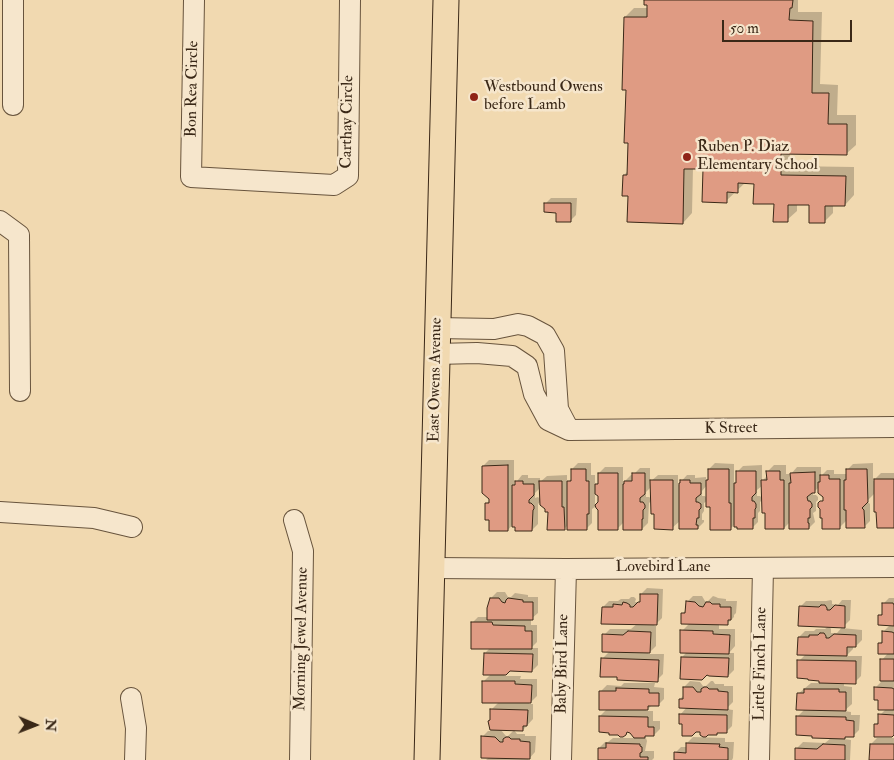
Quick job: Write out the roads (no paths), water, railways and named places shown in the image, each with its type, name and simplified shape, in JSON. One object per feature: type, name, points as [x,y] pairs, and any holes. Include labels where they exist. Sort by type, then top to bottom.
[{"type":"main road","name":"East Owens Avenue","points":[[427,760],[446,0]]},
{"type":"street","points":[[13,0],[13,105]]},
{"type":"street","name":"Bon Rea Circle","points":[[192,177],[194,0]]},
{"type":"street","name":"Carthay Circle","points":[[192,177],[334,186],[348,176],[350,0]]},
{"type":"street","points":[[0,221],[19,235],[20,391]]},
{"type":"street","points":[[437,328],[494,329],[518,324],[528,326],[545,335],[554,352],[558,409],[569,430]]},
{"type":"street","name":"K Street","points":[[436,354],[477,353],[512,356],[527,366],[534,394],[548,420],[569,430],[894,427]]},
{"type":"street","points":[[0,512],[94,518],[132,527]]},
{"type":"street","name":"Morning Jewel Avenue","points":[[294,520],[304,551],[300,760]]},
{"type":"street","name":"Lovebird Lane","points":[[432,568],[894,567]]},
{"type":"street","name":"Little Finch Lane","points":[[759,760],[763,568]]},
{"type":"street","name":"Baby Bird Lane","points":[[561,760],[566,569]]},
{"type":"street","points":[[131,698],[136,728],[135,760]]},
{"type":"place","name":"Westbound Owens before Lamb","points":[[474,97]]},
{"type":"place","name":"Ruben P. Diaz Elementary School","points":[[687,157]]}]
